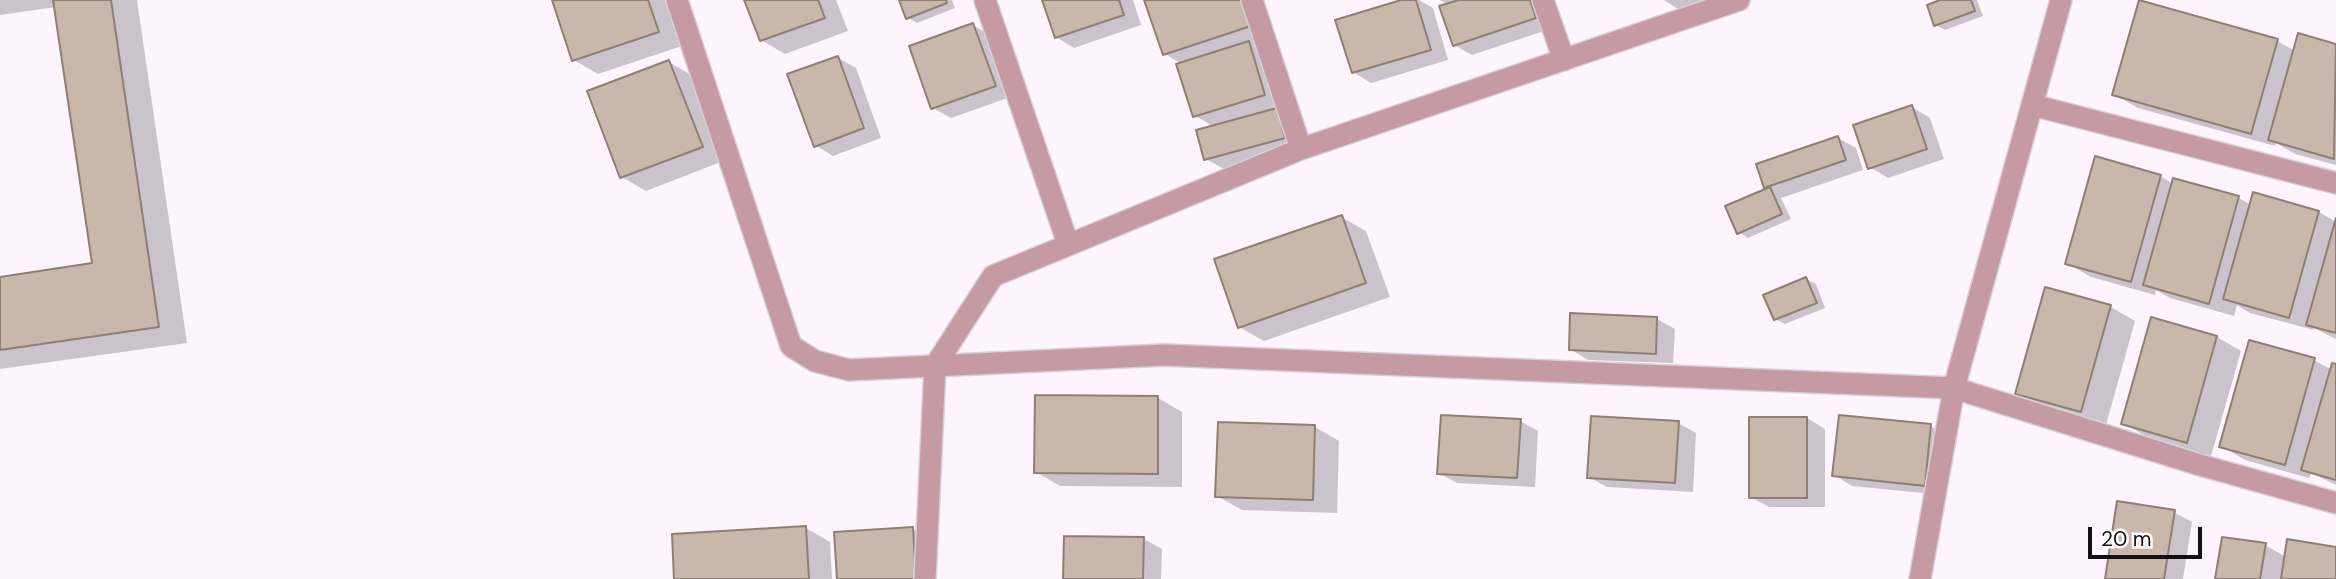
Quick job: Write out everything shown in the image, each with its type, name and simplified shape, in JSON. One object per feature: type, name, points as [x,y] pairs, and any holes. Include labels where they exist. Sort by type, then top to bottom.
[{"type":"street","points":[[677,0],[791,346],[815,361],[849,370],[1164,355],[1954,388],[2200,465],[2336,503]]},
{"type":"street","points":[[985,0],[1068,244]]},
{"type":"street","points":[[1252,0],[1301,149]]},
{"type":"street","points":[[1543,0],[1564,60]]},
{"type":"street","points":[[925,579],[935,366],[993,276],[1301,149],[1739,0]]},
{"type":"street","points":[[1920,579],[1954,388],[2061,0]]},
{"type":"street","points":[[2032,105],[2336,183]]},
{"type":"building","points":[[53,0],[111,0],[159,327],[0,350],[0,277],[92,263]]},
{"type":"building","points":[[552,0],[648,0],[659,32],[572,61]]},
{"type":"building","points":[[744,0],[818,0],[825,18],[760,41]]},
{"type":"building","points":[[899,0],[946,0],[947,3],[906,19]]},
{"type":"building","points":[[1042,0],[1119,0],[1124,15],[1055,38]]},
{"type":"building","points":[[1144,0],[1242,0],[1251,26],[1163,55]]},
{"type":"building","points":[[1401,0],[1416,0],[1431,50],[1352,73],[1335,20]]},
{"type":"building","points":[[1459,0],[1530,0],[1536,18],[1453,46],[1439,6]]},
{"type":"building","points":[[1940,0],[1971,0],[1975,11],[1934,26],[1927,5]]},
{"type":"building","points":[[2139,0],[2278,39],[2251,134],[2112,95]]},
{"type":"building","points":[[973,23],[996,86],[931,109],[909,46]]},
{"type":"building","points":[[2298,33],[2336,44],[2334,159],[2268,140]]},
{"type":"building","points":[[1249,41],[1265,95],[1193,117],[1176,64]]},
{"type":"building","points":[[838,56],[864,128],[814,147],[787,74]]},
{"type":"building","points":[[669,60],[703,147],[620,178],[587,91]]},
{"type":"building","points":[[1912,105],[1927,149],[1868,169],[1853,125]]},
{"type":"building","points":[[1277,108],[1285,138],[1204,160],[1196,130]]},
{"type":"building","points":[[1838,136],[1846,160],[1764,188],[1756,164]]},
{"type":"building","points":[[2095,156],[2161,175],[2131,282],[2065,264]]},
{"type":"building","points":[[2173,178],[2239,196],[2209,304],[2143,285]]},
{"type":"building","points":[[1770,187],[1782,214],[1737,234],[1725,206]]},
{"type":"building","points":[[2253,192],[2319,211],[2289,318],[2223,299]]},
{"type":"building","points":[[1342,215],[1366,283],[1238,328],[1214,259]]},
{"type":"building","points":[[2336,218],[2336,333],[2306,325]]},
{"type":"building","points":[[1806,277],[1817,303],[1774,320],[1763,295]]},
{"type":"building","points":[[2045,287],[2111,305],[2081,412],[2015,394]]},
{"type":"building","points":[[1570,313],[1657,317],[1656,354],[1569,350]]},
{"type":"building","points":[[2151,317],[2217,336],[2187,443],[2121,424]]},
{"type":"building","points":[[2249,340],[2315,358],[2285,465],[2219,447]]},
{"type":"building","points":[[2332,363],[2336,364],[2336,480],[2301,470]]},
{"type":"building","points":[[1035,395],[1158,396],[1158,474],[1034,473]]},
{"type":"building","points":[[1441,415],[1521,419],[1517,478],[1437,474]]},
{"type":"building","points":[[1839,415],[1931,424],[1925,486],[1832,476]]},
{"type":"building","points":[[1591,416],[1679,421],[1675,483],[1587,478]]},
{"type":"building","points":[[1749,417],[1807,417],[1807,498],[1749,498]]},
{"type":"building","points":[[1218,422],[1315,425],[1313,500],[1215,497]]},
{"type":"building","points":[[2117,501],[2175,510],[2164,579],[2105,579]]},
{"type":"building","points":[[806,526],[809,579],[674,579],[672,534]]},
{"type":"building","points":[[913,527],[916,579],[837,579],[834,532]]},
{"type":"building","points":[[1064,536],[1144,537],[1143,579],[1063,579]]},
{"type":"building","points":[[2222,537],[2266,543],[2260,579],[2215,579]]},
{"type":"building","points":[[2287,539],[2336,547],[2336,579],[2281,579]]}]
